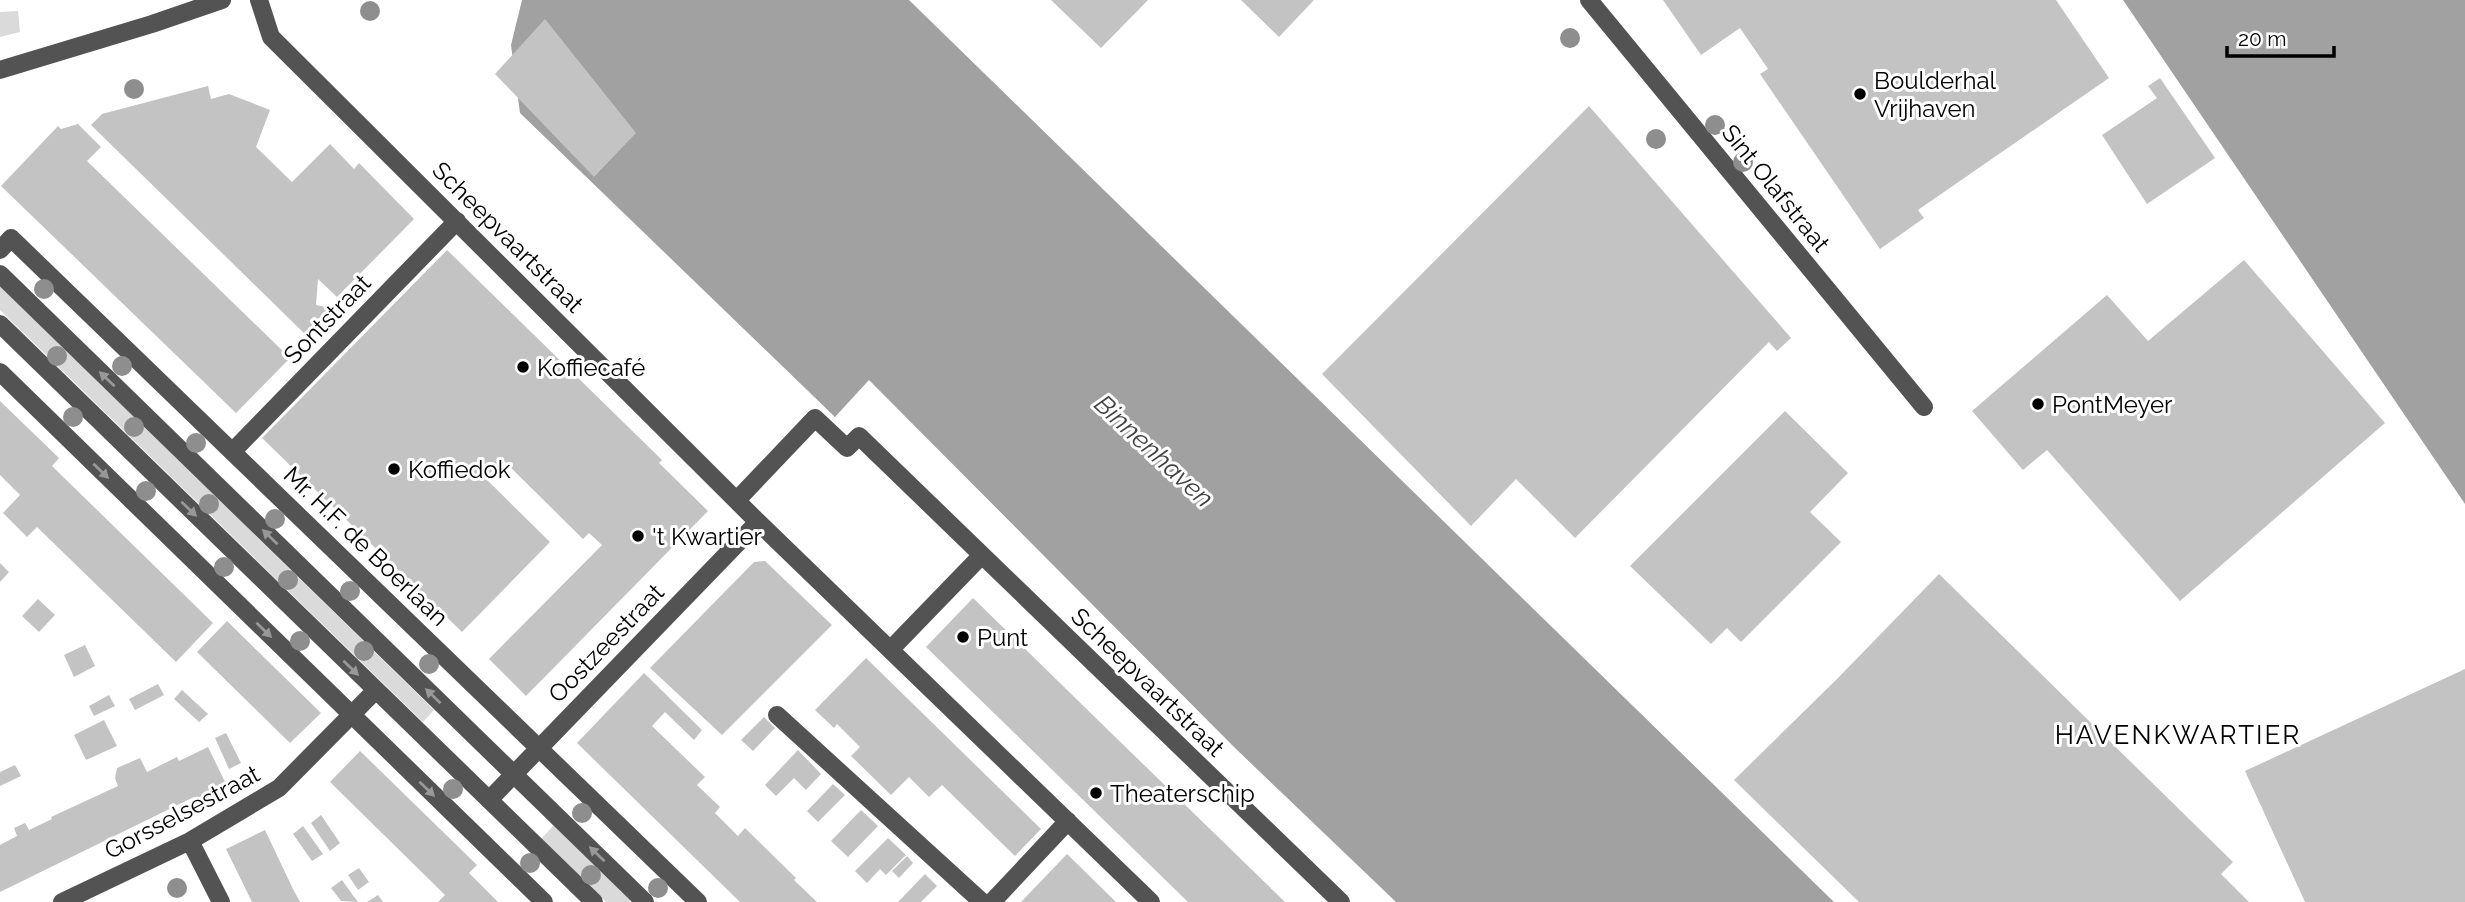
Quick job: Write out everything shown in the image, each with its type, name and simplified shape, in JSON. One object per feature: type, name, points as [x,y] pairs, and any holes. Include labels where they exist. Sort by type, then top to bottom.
[{"type":"street","points":[[0,70],[222,0]]},
{"type":"street","name":"Scheepvaartstraat","points":[[259,0],[271,37],[758,522],[1152,902]]},
{"type":"street","name":"Sint Olafstraat","points":[[1589,0],[1924,407]]},
{"type":"street","name":"Sontstraat","points":[[233,451],[457,221]]},
{"type":"street","name":"Mr. H.F. de Boerlaan","points":[[0,250],[11,238],[698,902]]},
{"type":"street","points":[[0,274],[645,902]]},
{"type":"street","points":[[0,324],[594,902]]},
{"type":"street","points":[[0,372],[544,902]]},
{"type":"street","name":"Scheepvaartstraat","points":[[737,500],[814,418],[847,448],[859,436],[1341,902]]},
{"type":"street","name":"Oostzeestraat","points":[[489,800],[758,522]]},
{"type":"street","points":[[891,649],[982,555]]},
{"type":"street","name":"Gorsselsestraat","points":[[62,902],[190,841],[279,788],[375,691]]},
{"type":"street","points":[[777,715],[982,902]]},
{"type":"street","points":[[992,902],[1068,821]]},
{"type":"street","points":[[190,841],[221,902]]},
{"type":"shaded area","points":[[18,11],[20,32],[0,37],[0,12]]},
{"type":"shaded area","points":[[0,286],[434,710],[423,722],[0,310]]},
{"type":"shaded area","points":[[554,825],[634,902],[606,902],[541,839]]},
{"type":"water","name":"Binnenhaven","points":[[522,0],[909,0],[1834,902],[1396,902],[1235,748],[869,380],[835,417],[520,113],[511,45]]},
{"type":"water","points":[[2123,0],[2465,0],[2465,504]]},
{"type":"building","points":[[1051,0],[1148,0],[1101,48]]},
{"type":"building","points":[[1241,0],[1314,0],[1279,37]]},
{"type":"building","points":[[1663,0],[2056,0],[2109,78],[1918,210],[1924,218],[1880,249],[1760,74],[1768,69],[1740,28],[1701,55]]},
{"type":"building","points":[[545,19],[636,133],[594,177],[495,74]]},
{"type":"building","points":[[2160,78],[2215,158],[2147,204],[2102,135],[2157,98],[2148,86]]},
{"type":"building","points":[[208,86],[211,99],[229,94],[270,110],[256,147],[292,182],[330,144],[354,169],[359,163],[414,219],[337,297],[318,279],[316,305],[326,307],[330,314],[309,338],[91,125],[102,114]]},
{"type":"building","points":[[1589,106],[1791,338],[1777,351],[1769,342],[1575,538],[1516,479],[1471,526],[1322,374]]},
{"type":"building","points":[[78,124],[101,147],[87,161],[290,358],[236,413],[1,186],[58,126],[61,129]]},
{"type":"building","points":[[447,250],[662,460],[659,463],[708,511],[526,696],[489,659],[602,545],[589,533],[583,539],[503,460],[485,478],[550,542],[462,632],[262,438]]},
{"type":"building","points":[[2244,260],[2385,423],[2180,601],[2047,450],[2023,470],[1972,411],[2107,295],[2148,341]]},
{"type":"building","points":[[0,401],[59,458],[52,466],[213,623],[176,662],[37,527],[27,537],[3,513],[20,495],[0,475]]},
{"type":"building","points":[[1785,411],[1848,473],[1810,512],[1841,542],[1741,642],[1727,628],[1711,644],[1630,566]]},
{"type":"building","points":[[765,561],[832,625],[722,735],[650,668],[754,562]]},
{"type":"building","points":[[0,563],[9,572],[0,582]]},
{"type":"building","points":[[1939,574],[2233,862],[2221,874],[2249,902],[1859,902],[1734,780]]},
{"type":"building","points":[[973,598],[1285,902],[1188,902],[926,647]]},
{"type":"building","points":[[38,599],[55,615],[39,632],[22,616]]},
{"type":"building","points":[[227,621],[321,713],[290,743],[197,652]]},
{"type":"building","points":[[85,645],[95,666],[74,677],[64,655]]},
{"type":"building","points":[[866,658],[1041,829],[1015,856],[942,785],[929,797],[909,777],[891,795],[851,756],[860,747],[837,724],[834,728],[815,710]]},
{"type":"building","points":[[2465,669],[2465,902],[2305,902],[2245,771]]},
{"type":"building","points":[[644,673],[702,730],[694,740],[665,712],[652,726],[705,777],[697,785],[720,807],[715,813],[738,836],[745,828],[817,902],[740,902],[577,743]]},
{"type":"building","points":[[158,684],[164,695],[135,710],[129,699]]},
{"type":"building","points":[[182,690],[208,714],[199,722],[174,699]]},
{"type":"building","points":[[109,695],[115,706],[94,716],[89,706]]},
{"type":"building","points":[[764,717],[775,728],[753,751],[741,740]]},
{"type":"building","points":[[104,720],[117,746],[86,760],[74,735]]},
{"type":"building","points":[[226,733],[241,763],[229,769],[215,738]]},
{"type":"building","points":[[208,747],[227,786],[196,801],[194,797],[0,892],[0,845],[17,836],[14,828],[25,823],[29,830],[118,786],[115,778],[117,768],[140,758],[147,772],[177,757],[179,761]]},
{"type":"building","points":[[798,750],[821,774],[806,790],[794,778],[776,796],[765,785]]},
{"type":"building","points":[[360,751],[477,865],[469,873],[498,902],[438,902],[445,895],[330,782]]},
{"type":"building","points":[[15,765],[21,776],[0,786],[0,772]]},
{"type":"building","points":[[833,784],[845,795],[818,822],[807,811]]},
{"type":"building","points":[[861,810],[878,826],[848,857],[831,841]]},
{"type":"building","points":[[321,815],[340,843],[330,851],[311,823]]},
{"type":"building","points":[[303,826],[323,854],[312,861],[293,834]]},
{"type":"building","points":[[265,830],[300,902],[252,902],[226,849]]},
{"type":"building","points":[[888,838],[906,855],[886,875],[880,869],[867,883],[855,871]]},
{"type":"building","points":[[1067,854],[1116,902],[1021,902]]},
{"type":"building","points":[[907,856],[913,863],[899,878],[892,871]]},
{"type":"building","points":[[359,868],[369,882],[358,890],[348,875]]},
{"type":"building","points":[[925,874],[937,886],[921,902],[898,902]]},
{"type":"building","points":[[342,880],[358,902],[341,901],[331,888]]},
{"type":"building","points":[[378,895],[383,902],[367,902]]},
{"type":"place","name":"Boulderhal Vrijhaven","points":[[1860,94]]},
{"type":"place","name":"Koffiecafé","points":[[523,367]]},
{"type":"place","name":"PontMeyer","points":[[2038,404]]},
{"type":"place","name":"Koffiedok","points":[[394,469]]},
{"type":"place","name":"'t Kwartier","points":[[638,536]]},
{"type":"place","name":"Punt","points":[[963,637]]},
{"type":"place","name":"Theaterschip","points":[[1096,793]]},
{"type":"district","name":"HAVENKWARTIER","points":[[2178,735]]}]
